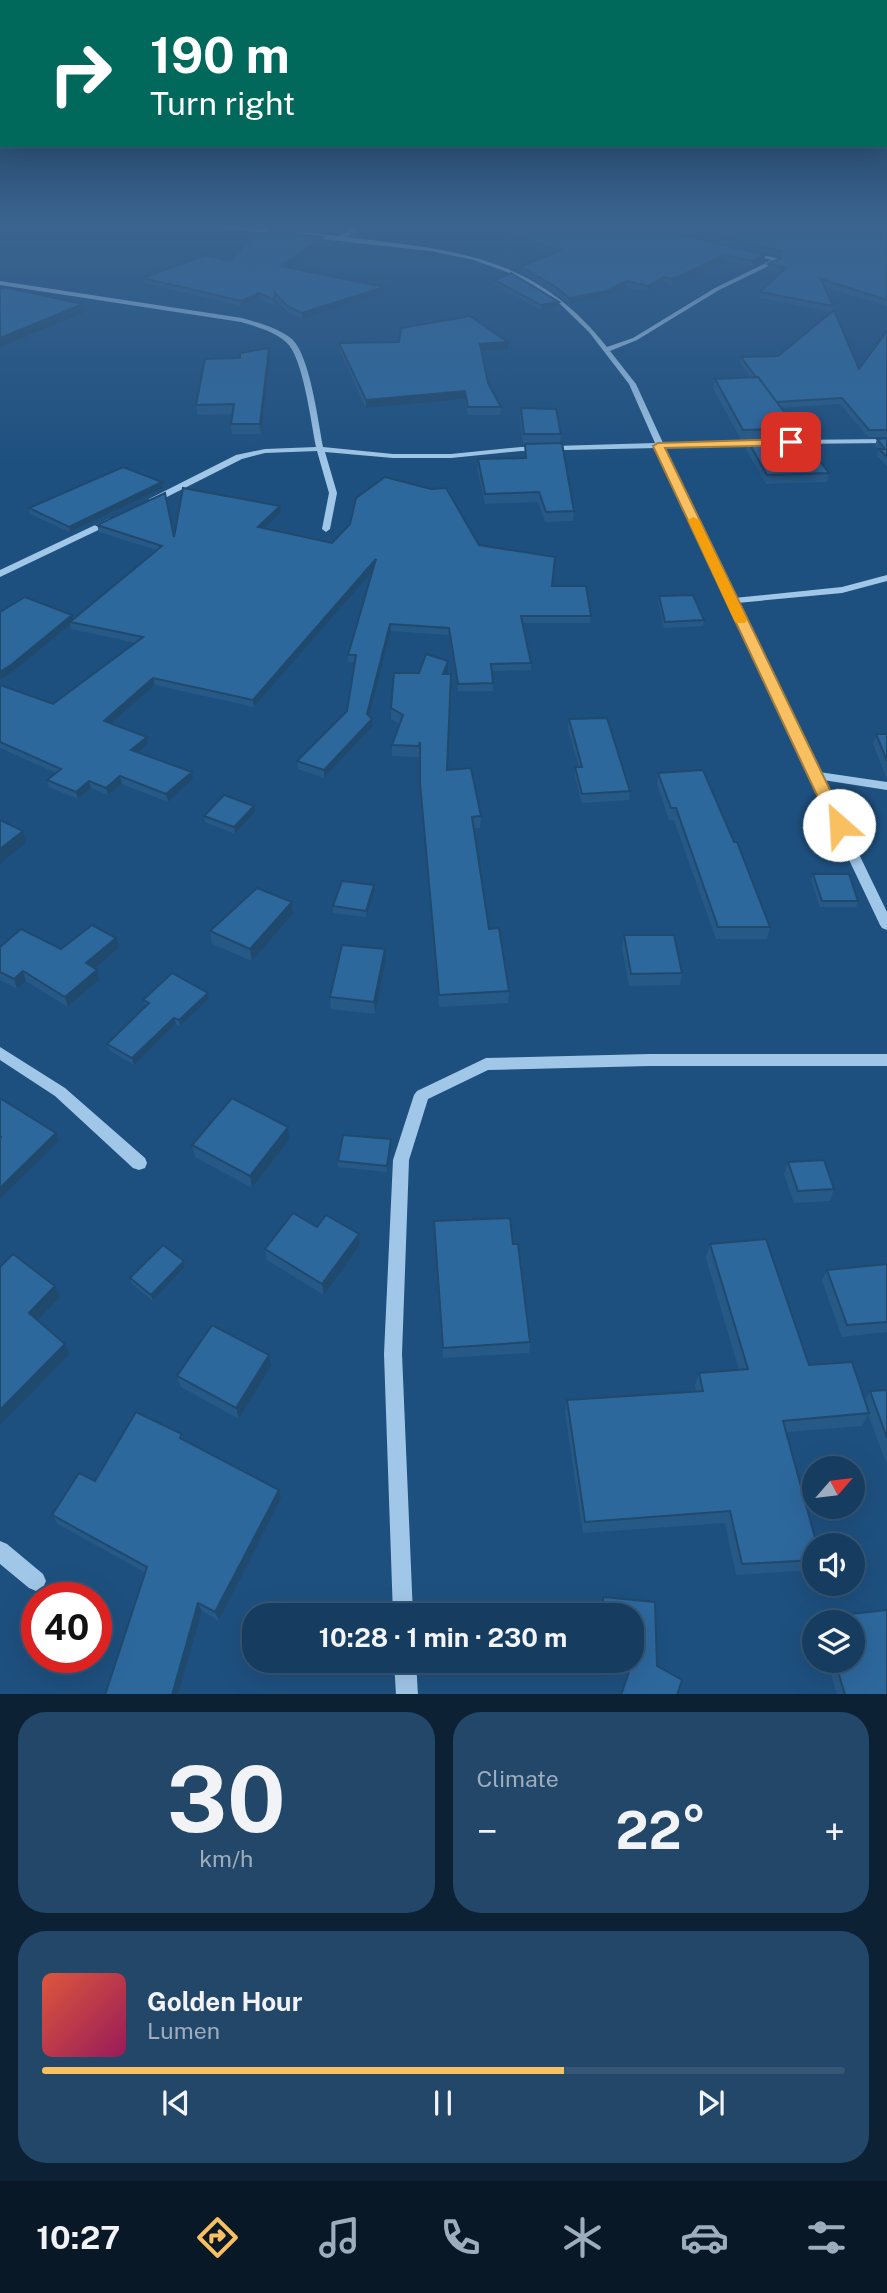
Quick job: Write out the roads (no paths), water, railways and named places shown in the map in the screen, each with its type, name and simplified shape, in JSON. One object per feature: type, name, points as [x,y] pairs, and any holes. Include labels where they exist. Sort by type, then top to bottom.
[{"type":"street","points":[[138,304],[242,320],[268,328],[290,341],[301,357],[320,449],[333,493],[326,529]]},
{"type":"street","points":[[563,304],[606,350],[632,384],[658,446],[887,925]]},
{"type":"street","points":[[606,350],[635,339],[692,304]]},
{"type":"street","points":[[145,505],[239,457],[265,451],[320,449],[393,456],[451,456],[521,449],[887,441]]},
{"type":"street","points":[[0,574],[121,516]]},
{"type":"street","points":[[732,601],[842,590],[887,578]]},
{"type":"street","points":[[815,775],[887,786]]},
{"type":"street","points":[[0,1053],[60,1092],[139,1163]]},
{"type":"street","points":[[403,1603],[393,1354],[401,1160],[422,1095],[486,1064],[649,1060],[887,1060]]},
{"type":"street","points":[[0,1551],[36,1581]]},
{"type":"street","points":[[406,1673],[407,1694]]}]
